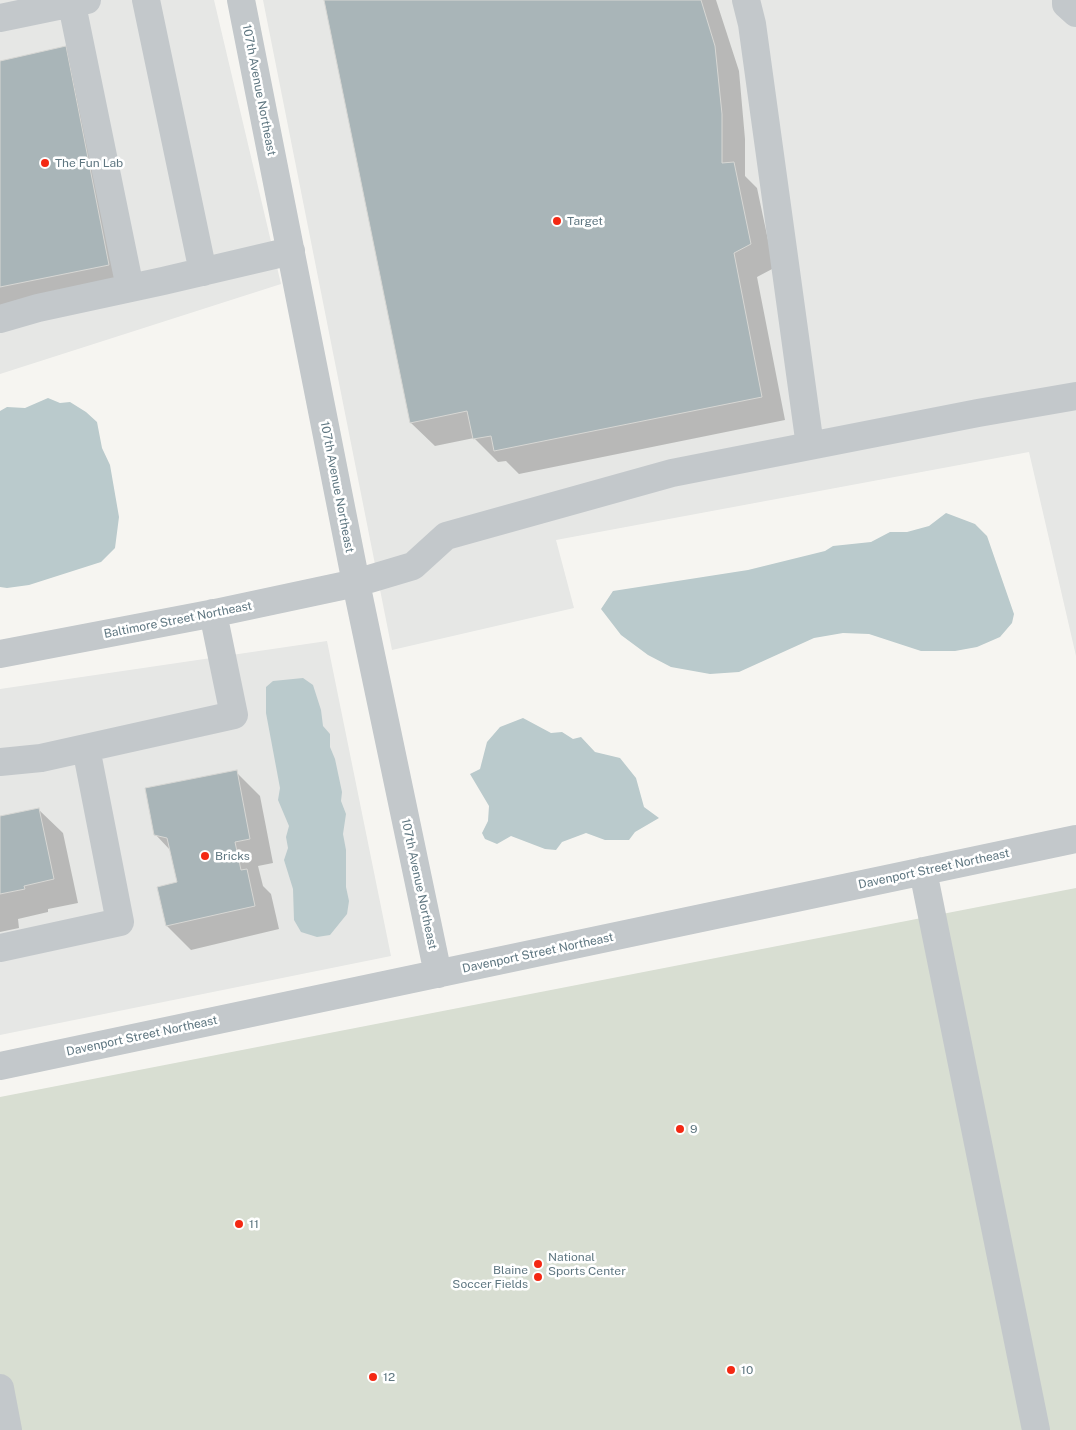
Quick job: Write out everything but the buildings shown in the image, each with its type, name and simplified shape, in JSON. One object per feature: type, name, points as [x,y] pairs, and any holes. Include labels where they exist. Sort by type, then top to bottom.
[{"type":"street","points":[[146,0],[203,272]]},
{"type":"street","name":"107th Avenue Northeast","points":[[241,0],[356,583],[438,974]]},
{"type":"street","points":[[746,0],[752,24],[810,446]]},
{"type":"street","points":[[1066,0],[1066,4],[1076,13]]},
{"type":"street","points":[[0,18],[77,1],[130,288]]},
{"type":"street","points":[[0,319],[38,308],[291,251]]},
{"type":"street","name":"Baltimore Street Northeast","points":[[0,654],[356,583],[413,566],[446,536],[672,473],[978,413],[1076,396]]},
{"type":"street","points":[[0,762],[41,758],[234,715],[213,613]]},
{"type":"street","points":[[0,948],[120,922],[86,748]]},
{"type":"street","name":"Davenport Street Northeast","points":[[0,1066],[1076,839]]},
{"type":"street","points":[[923,871],[1036,1430]]},
{"type":"street","points":[[0,1388],[8,1430]]},
{"type":"shaded area","points":[[0,0],[214,0],[281,284],[0,374]]},
{"type":"shaded area","points":[[263,0],[1076,0],[1076,656],[1029,452],[556,540],[574,608],[392,650]]},
{"type":"shaded area","points":[[48,398],[60,403],[70,402],[97,422],[102,448],[110,465],[119,517],[115,548],[101,562],[29,585],[0,587],[0,411],[7,407],[25,408]]},
{"type":"shaded area","points":[[946,513],[975,524],[987,536],[1014,614],[1012,623],[1000,637],[977,647],[955,651],[921,651],[869,634],[843,633],[814,638],[739,672],[710,674],[671,667],[648,655],[621,635],[601,609],[613,591],[748,570],[825,551],[833,546],[871,542],[890,532],[907,532],[929,526]]},
{"type":"shaded area","points":[[327,641],[391,956],[0,1035],[0,689]]},
{"type":"shaded area","points":[[303,678],[313,685],[321,710],[323,726],[330,734],[330,747],[335,759],[342,792],[341,801],[346,814],[343,834],[346,850],[346,887],[349,901],[347,914],[330,935],[317,937],[301,932],[294,920],[293,889],[284,860],[288,848],[286,837],[289,826],[278,800],[280,788],[266,713],[266,687],[273,681]]},
{"type":"shaded area","points":[[523,718],[551,733],[562,732],[573,739],[581,737],[595,752],[620,758],[636,778],[644,807],[659,818],[635,832],[629,840],[605,840],[586,833],[562,842],[556,850],[545,849],[511,836],[497,844],[485,839],[482,833],[488,821],[489,806],[470,774],[480,769],[487,742],[500,727]]},
{"type":"shaded area","name":"National Sports Center","points":[[1076,888],[1076,1430],[0,1430],[0,1097]]},
{"type":"place","name":"The Fun Lab","points":[[45,163]]},
{"type":"place","name":"Target","points":[[557,221]]},
{"type":"place","name":"Bricks","points":[[205,856]]},
{"type":"place","name":"9","points":[[680,1129]]},
{"type":"place","name":"11","points":[[239,1224]]},
{"type":"place","name":"National Sports Center","points":[[538,1264]]},
{"type":"place","name":"Blaine Soccer Fields","points":[[538,1277]]},
{"type":"place","name":"10","points":[[731,1370]]},
{"type":"place","name":"12","points":[[373,1377]]}]
